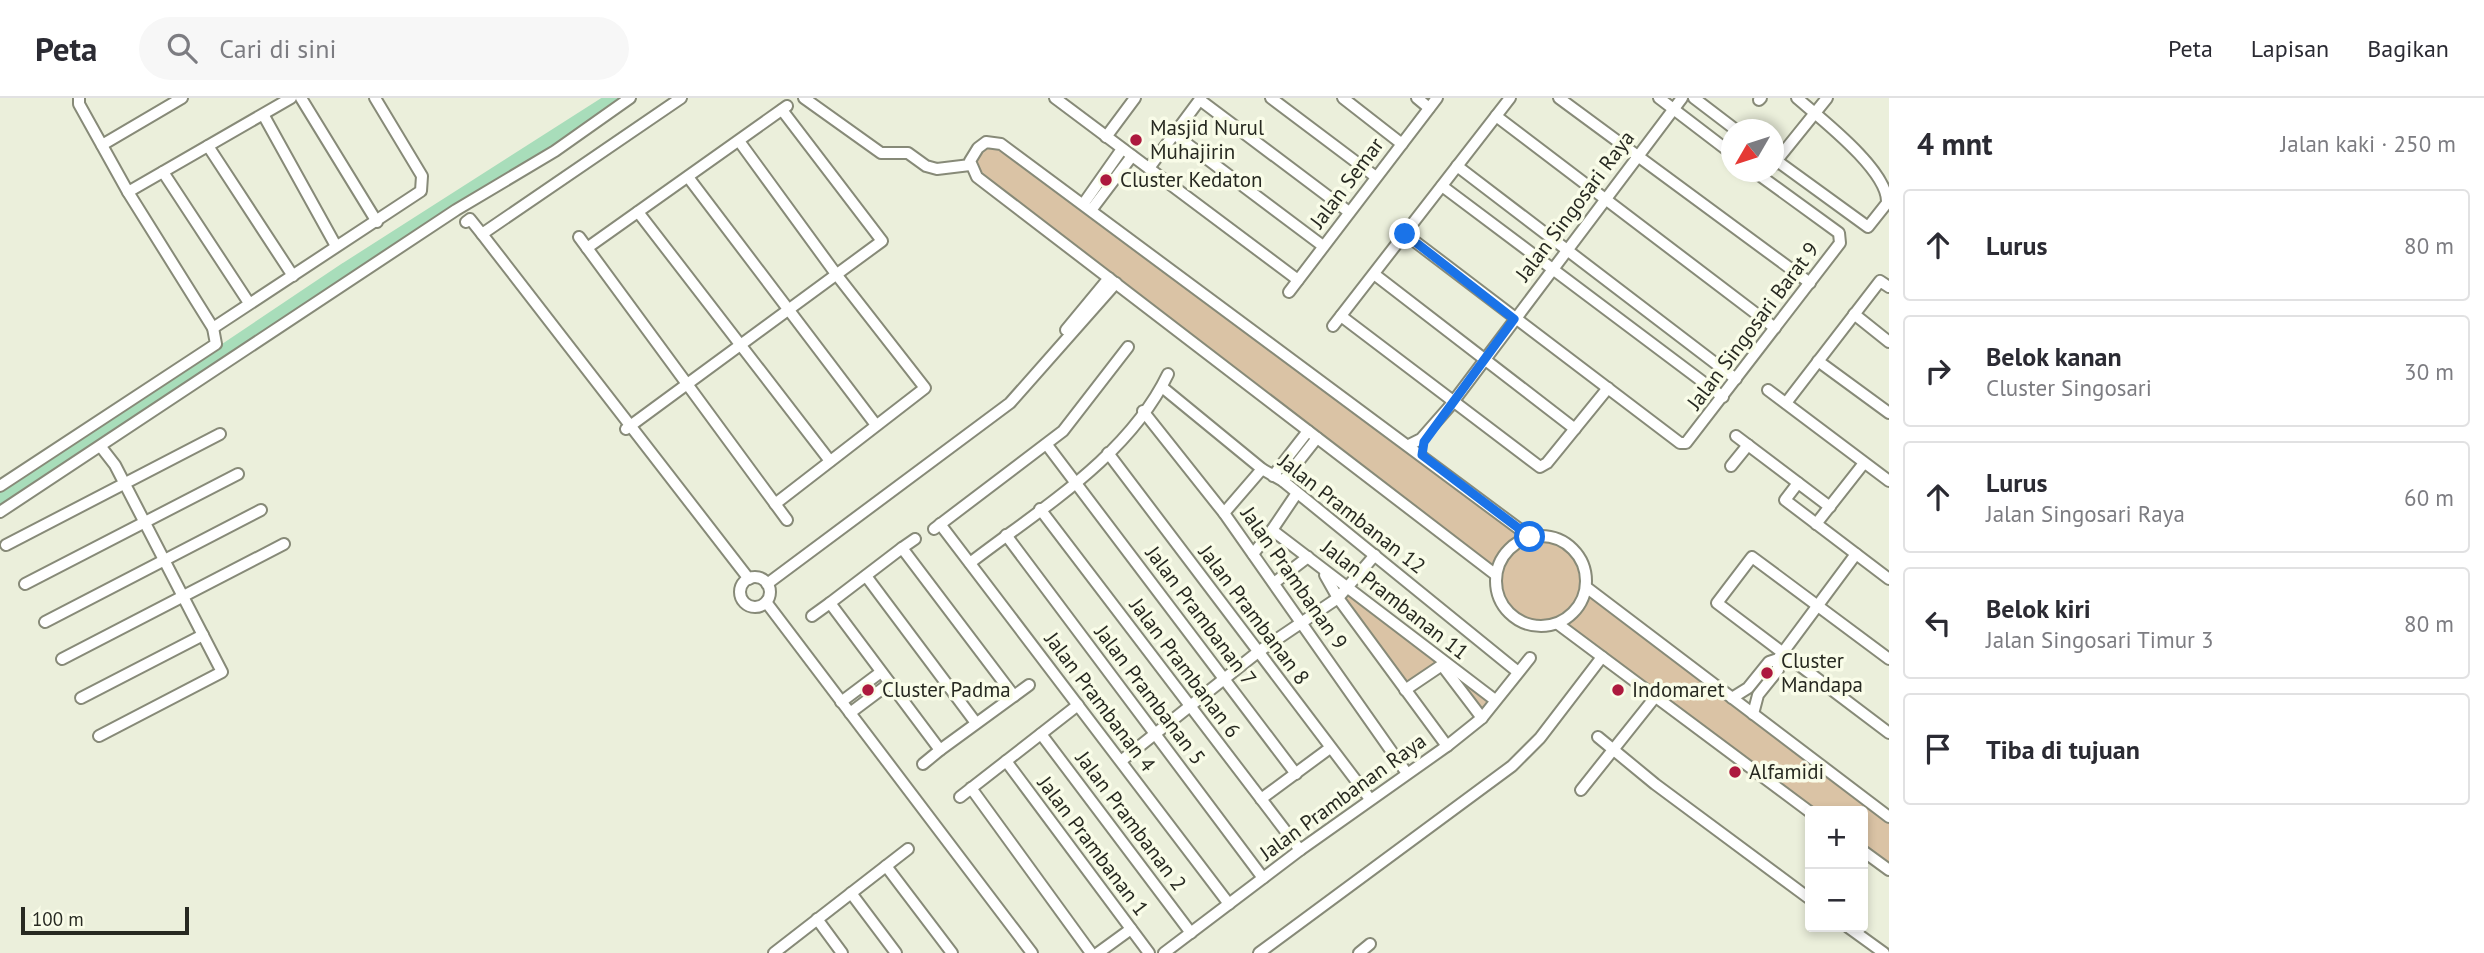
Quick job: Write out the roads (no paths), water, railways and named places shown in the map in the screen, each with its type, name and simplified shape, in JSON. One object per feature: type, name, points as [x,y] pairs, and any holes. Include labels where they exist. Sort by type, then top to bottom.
[{"type":"street","points":[[0,486],[216,344],[213,328],[128,192],[79,104],[79,98]]},
{"type":"street","points":[[102,145],[182,98]]},
{"type":"street","points":[[128,192],[264,116],[291,98]]},
{"type":"street","points":[[301,98],[377,222]]},
{"type":"street","points":[[213,328],[421,191],[424,184],[375,98]]},
{"type":"street","points":[[0,512],[460,210],[555,151],[630,98]]},
{"type":"street","points":[[482,234],[681,98]]},
{"type":"street","points":[[804,98],[881,153],[908,153],[926,166],[937,169],[970,165]]},
{"type":"street","points":[[1055,98],[1298,280]]},
{"type":"street","points":[[1271,98],[1376,177]]},
{"type":"street","points":[[1343,98],[1402,144]]},
{"type":"street","points":[[1417,98],[1429,108]]},
{"type":"street","name":"Jalan Semar","points":[[1289,292],[1437,98]]},
{"type":"street","points":[[1333,326],[1510,98]]},
{"type":"street","points":[[1559,98],[1810,284]]},
{"type":"street","points":[[1659,98],[1721,145]]},
{"type":"street","name":"Jalan Singosari Raya","points":[[1423,441],[1682,98]]},
{"type":"street","points":[[1694,98],[1722,119]]},
{"type":"street","points":[[1784,168],[1863,225],[1871,224],[1887,203],[1885,192],[1858,149],[1797,98]]},
{"type":"street","points":[[1784,150],[1827,98]]},
{"type":"street","points":[[1106,137],[1132,99]]},
{"type":"street","points":[[1149,168],[1200,99],[1349,212]]},
{"type":"street","points":[[587,248],[785,108],[881,241],[628,427]]},
{"type":"street","points":[[264,116],[336,246]]},
{"type":"street","points":[[1496,116],[1775,328]]},
{"type":"street","points":[[1174,134],[1323,246]]},
{"type":"street","points":[[738,141],[836,274],[925,388],[775,503]]},
{"type":"street","points":[[970,165],[978,148],[986,142],[998,142],[1088,206],[1530,537]]},
{"type":"street","points":[[208,146],[293,276]]},
{"type":"street","points":[[1088,206],[1127,152]]},
{"type":"street","points":[[970,165],[977,177],[1496,575]]},
{"type":"street","points":[[1457,166],[1736,379]]},
{"type":"street","points":[[163,172],[249,303]]},
{"type":"street","points":[[688,177],[876,425]]},
{"type":"street","name":"Jalan Singosari Barat 9","points":[[1608,388],[1680,443],[1691,440],[1840,243],[1839,233],[1773,182]]},
{"type":"street","points":[[1442,186],[1723,397]]},
{"type":"street","points":[[460,210],[482,234],[746,580],[765,582],[1010,404],[1113,281]]},
{"type":"street","points":[[638,212],[830,461]]},
{"type":"street","points":[[467,220],[628,427]]},
{"type":"street","points":[[1341,316],[1451,403],[1537,466],[1543,466],[1552,457],[1608,388],[1405,234]]},
{"type":"street","points":[[579,237],[787,520]]},
{"type":"street","points":[[1374,274],[1575,429]]},
{"type":"street","points":[[1786,403],[1880,281],[1889,287]]},
{"type":"street","points":[[1854,314],[1889,342]]},
{"type":"street","points":[[1047,445],[1072,422],[1128,347]]},
{"type":"street","points":[[1818,361],[1889,413]]},
{"type":"street","points":[[970,562],[1076,481],[1108,453],[1162,387],[1168,374]]},
{"type":"street","name":"Jalan Prambanan 12","points":[[1162,387],[1518,672]]},
{"type":"street","points":[[1768,390],[1889,481]]},
{"type":"street","name":"Jalan Prambanan 9","points":[[1143,411],[1224,513],[1406,772]]},
{"type":"street","points":[[6,545],[220,434]]},
{"type":"street","points":[[1278,478],[1312,435]]},
{"type":"street","points":[[1735,436],[1830,507]]},
{"type":"street","points":[[1409,445],[1423,441],[1422,455]]},
{"type":"street","name":"Jalan Prambanan 7","points":[[1047,445],[1296,774]]},
{"type":"street","name":"Jalan Prambanan 4","points":[[1047,445],[937,526],[970,562],[1229,904]]},
{"type":"street","points":[[1731,466],[1748,445]]},
{"type":"street","points":[[99,736],[222,672],[124,484],[101,447]]},
{"type":"street","name":"Jalan Prambanan 8","points":[[1108,453],[1370,799]]},
{"type":"street","points":[[1816,524],[1864,463]]},
{"type":"street","points":[[1224,513],[1262,469]]},
{"type":"street","points":[[25,584],[238,474]]},
{"type":"street","points":[[1798,483],[1785,500],[1889,579]]},
{"type":"street","points":[[1253,554],[1297,493]]},
{"type":"street","name":"Jalan Prambanan 6","points":[[1040,509],[1300,850]]},
{"type":"street","points":[[45,622],[261,510]]},
{"type":"street","name":"Jalan Prambanan 11","points":[[1272,530],[1444,664],[1495,700]]},
{"type":"street","name":"Jalan Prambanan 5","points":[[1006,535],[1263,878]]},
{"type":"street","points":[[1530,537],[1556,538],[1571,547],[1585,570],[1586,587],[1578,608],[1558,624],[1532,626],[1517,619],[1500,600],[1496,575],[1507,551],[1530,537]]},
{"type":"street","points":[[812,616],[915,539]]},
{"type":"street","points":[[62,659],[284,544]]},
{"type":"street","points":[[902,548],[1014,696]]},
{"type":"street","points":[[1732,698],[1748,688],[1769,662],[1781,655],[1856,554]]},
{"type":"street","points":[[1121,761],[1258,652],[1338,598],[1375,555]]},
{"type":"street","points":[[1274,583],[1308,557]]},
{"type":"street","points":[[1889,659],[1752,557],[1715,605],[1889,733]]},
{"type":"street","points":[[1322,570],[1338,598],[1447,746]]},
{"type":"street","points":[[866,576],[976,723]]},
{"type":"street","points":[[746,580],[740,595],[744,603],[758,607],[766,602],[769,593],[765,582]]},
{"type":"street","points":[[1586,587],[1889,817]]},
{"type":"street","points":[[766,602],[1032,953]]},
{"type":"street","points":[[830,603],[940,750]]},
{"type":"street","points":[[1558,624],[1805,807]]},
{"type":"street","points":[[81,698],[203,635]]},
{"type":"street","points":[[1753,714],[1758,695],[1778,670],[1781,655]]},
{"type":"street","points":[[1259,953],[1520,759],[1548,729],[1602,657]]},
{"type":"street","name":"Jalan Prambanan Raya","points":[[1164,953],[1482,718],[1530,658]]},
{"type":"street","points":[[1405,690],[1444,664],[1482,718]]},
{"type":"street","points":[[841,702],[881,672]]},
{"type":"street","points":[[850,713],[890,683]]},
{"type":"street","points":[[923,764],[1029,685]]},
{"type":"street","points":[[1748,688],[1758,695]]},
{"type":"street","points":[[857,690],[866,701]]},
{"type":"street","points":[[1581,790],[1656,696]]},
{"type":"street","points":[[960,797],[1078,705]]},
{"type":"street","name":"Jalan Prambanan 2","points":[[1041,734],[1191,933]]},
{"type":"street","points":[[1598,737],[1805,895]]},
{"type":"street","points":[[1261,799],[1330,748]]},
{"type":"street","name":"Jalan Prambanan 1","points":[[1006,761],[1149,953]]},
{"type":"street","points":[[971,788],[1091,953]]},
{"type":"street","points":[[781,951],[817,919],[908,849]]},
{"type":"street","points":[[1868,855],[1889,870]]},
{"type":"street","points":[[886,866],[952,953]]},
{"type":"street","points":[[851,894],[896,953]]},
{"type":"street","points":[[817,919],[842,953]]},
{"type":"street","points":[[1098,953],[1131,929]]},
{"type":"street","points":[[1855,932],[1884,953]]},
{"type":"street","points":[[1359,953],[1370,944]]},
{"type":"waterway","points":[[0,499],[78,452],[348,271],[619,98]]},
{"type":"place","name":"Masjid Nurul Muhajirin","points":[[1136,140]]},
{"type":"place","name":"Cluster Kedaton","points":[[1106,180]]},
{"type":"place","name":"Cluster Mandapa","points":[[1767,673]]},
{"type":"place","name":"Cluster Padma","points":[[868,690]]},
{"type":"place","name":"Indomaret","points":[[1618,690]]},
{"type":"place","name":"Alfamidi","points":[[1735,772]]}]
